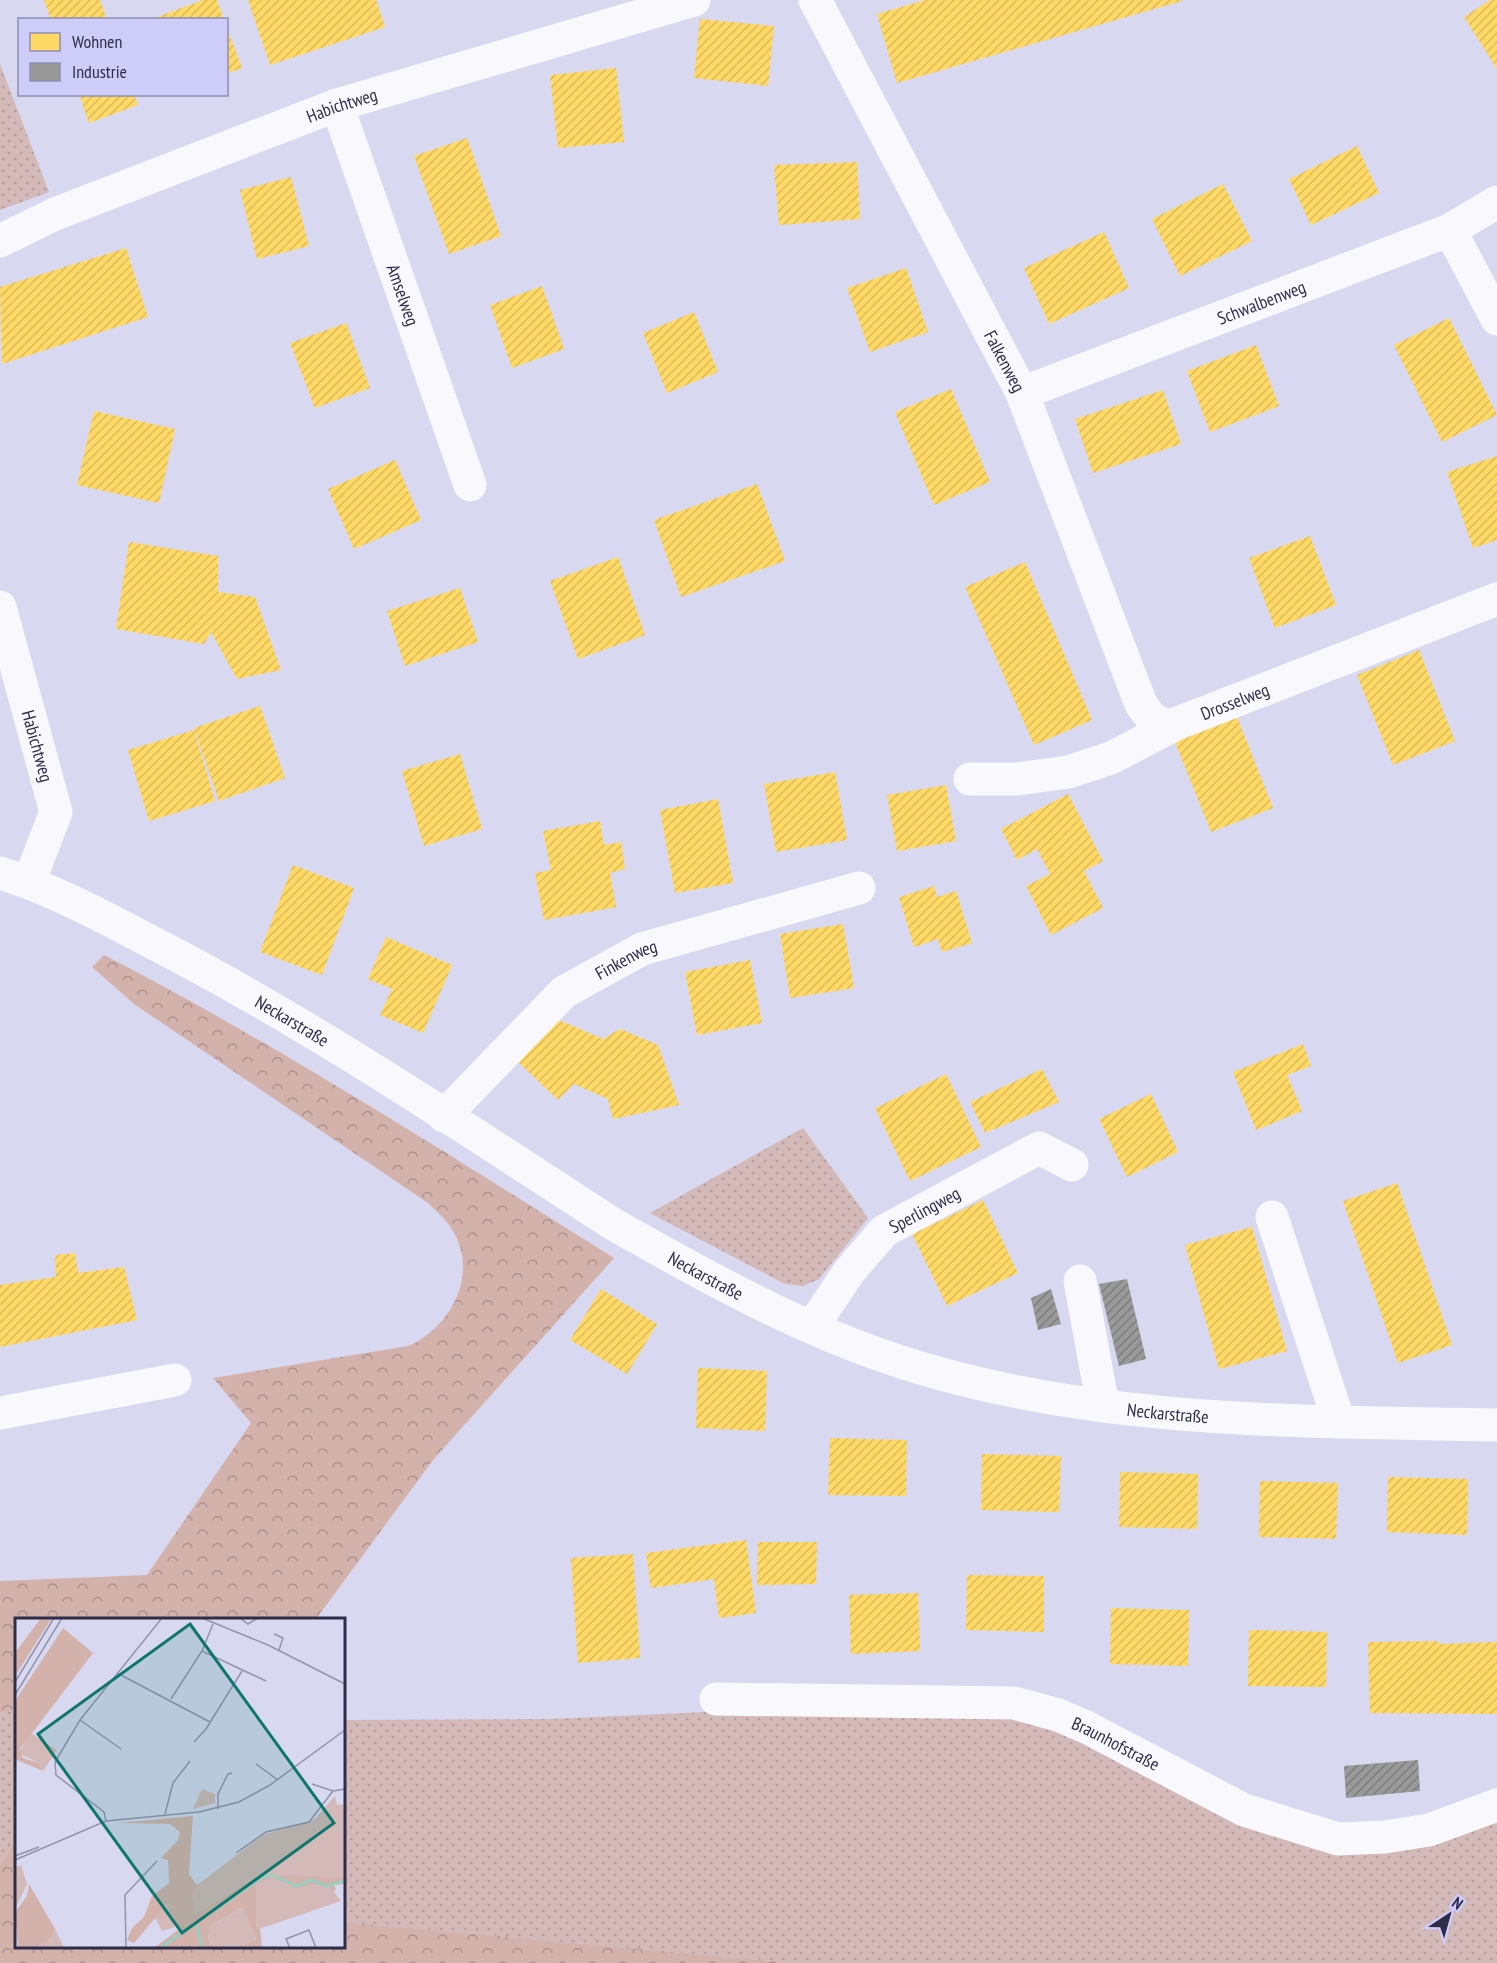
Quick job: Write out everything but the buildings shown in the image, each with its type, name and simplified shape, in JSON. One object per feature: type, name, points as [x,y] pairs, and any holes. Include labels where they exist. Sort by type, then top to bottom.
[{"type":"street","name":"Habichtweg","points":[[0,241],[55,214],[337,105],[694,0]]},
{"type":"street","name":"Falkenweg","points":[[815,0],[1022,393],[1141,704],[1152,719],[1170,727]]},
{"type":"street","name":"Amselweg","points":[[337,105],[470,485]]},
{"type":"street","name":"Schwalbenweg","points":[[1022,393],[1450,230],[1497,202]]},
{"type":"street","points":[[1450,230],[1497,319]]},
{"type":"street","name":"Drosselweg","points":[[970,779],[1018,779],[1068,772],[1111,758],[1170,727],[1497,598]]},
{"type":"street","name":"Habichtweg","points":[[0,607],[56,812],[14,878]]},
{"type":"street","name":"Neckarstraße","points":[[14,878],[106,919],[248,992],[613,1224],[756,1302],[900,1362],[1048,1398],[1103,1406],[1262,1421],[1497,1425]]},
{"type":"street","name":"Finkenweg","points":[[444,1116],[564,992],[642,949],[859,888]]},
{"type":"street","name":"Sperlingweg","points":[[812,1327],[849,1272],[884,1230],[1039,1148],[1072,1165]]},
{"type":"street","points":[[1272,1217],[1339,1422]]},
{"type":"street","points":[[1080,1281],[1103,1406]]},
{"type":"street","points":[[0,1413],[176,1380]]},
{"type":"street","name":"Braunhofstraße","points":[[717,1699],[1014,1703],[1058,1714],[1245,1810],[1338,1839],[1385,1837],[1429,1830],[1497,1805]]},
{"type":"shaded area","points":[[0,64],[49,192],[0,210]]},
{"type":"shaded area","points":[[803,1128],[868,1218],[819,1279],[803,1286],[785,1284],[650,1213]]},
{"type":"shaded area","points":[[15,1709],[15,1842],[0,1865],[0,1713]]},
{"type":"shaded area","points":[[984,1711],[1042,1721],[1248,1820],[1425,1841],[1497,1823],[1497,1963],[794,1963],[345,1922],[345,1720],[550,1719],[708,1712]]},
{"type":"green space","points":[[104,955],[170,990],[298,1063],[614,1258],[433,1460],[317,1618],[15,1618],[15,1709],[0,1713],[0,1581],[147,1575],[251,1423],[213,1378],[408,1346],[423,1338],[448,1313],[462,1282],[463,1265],[460,1248],[453,1231],[428,1203],[134,1004],[92,967]]},
{"type":"green space","points":[[15,1842],[15,1948],[345,1948],[345,1922],[794,1963],[0,1963],[0,1865]]}]
